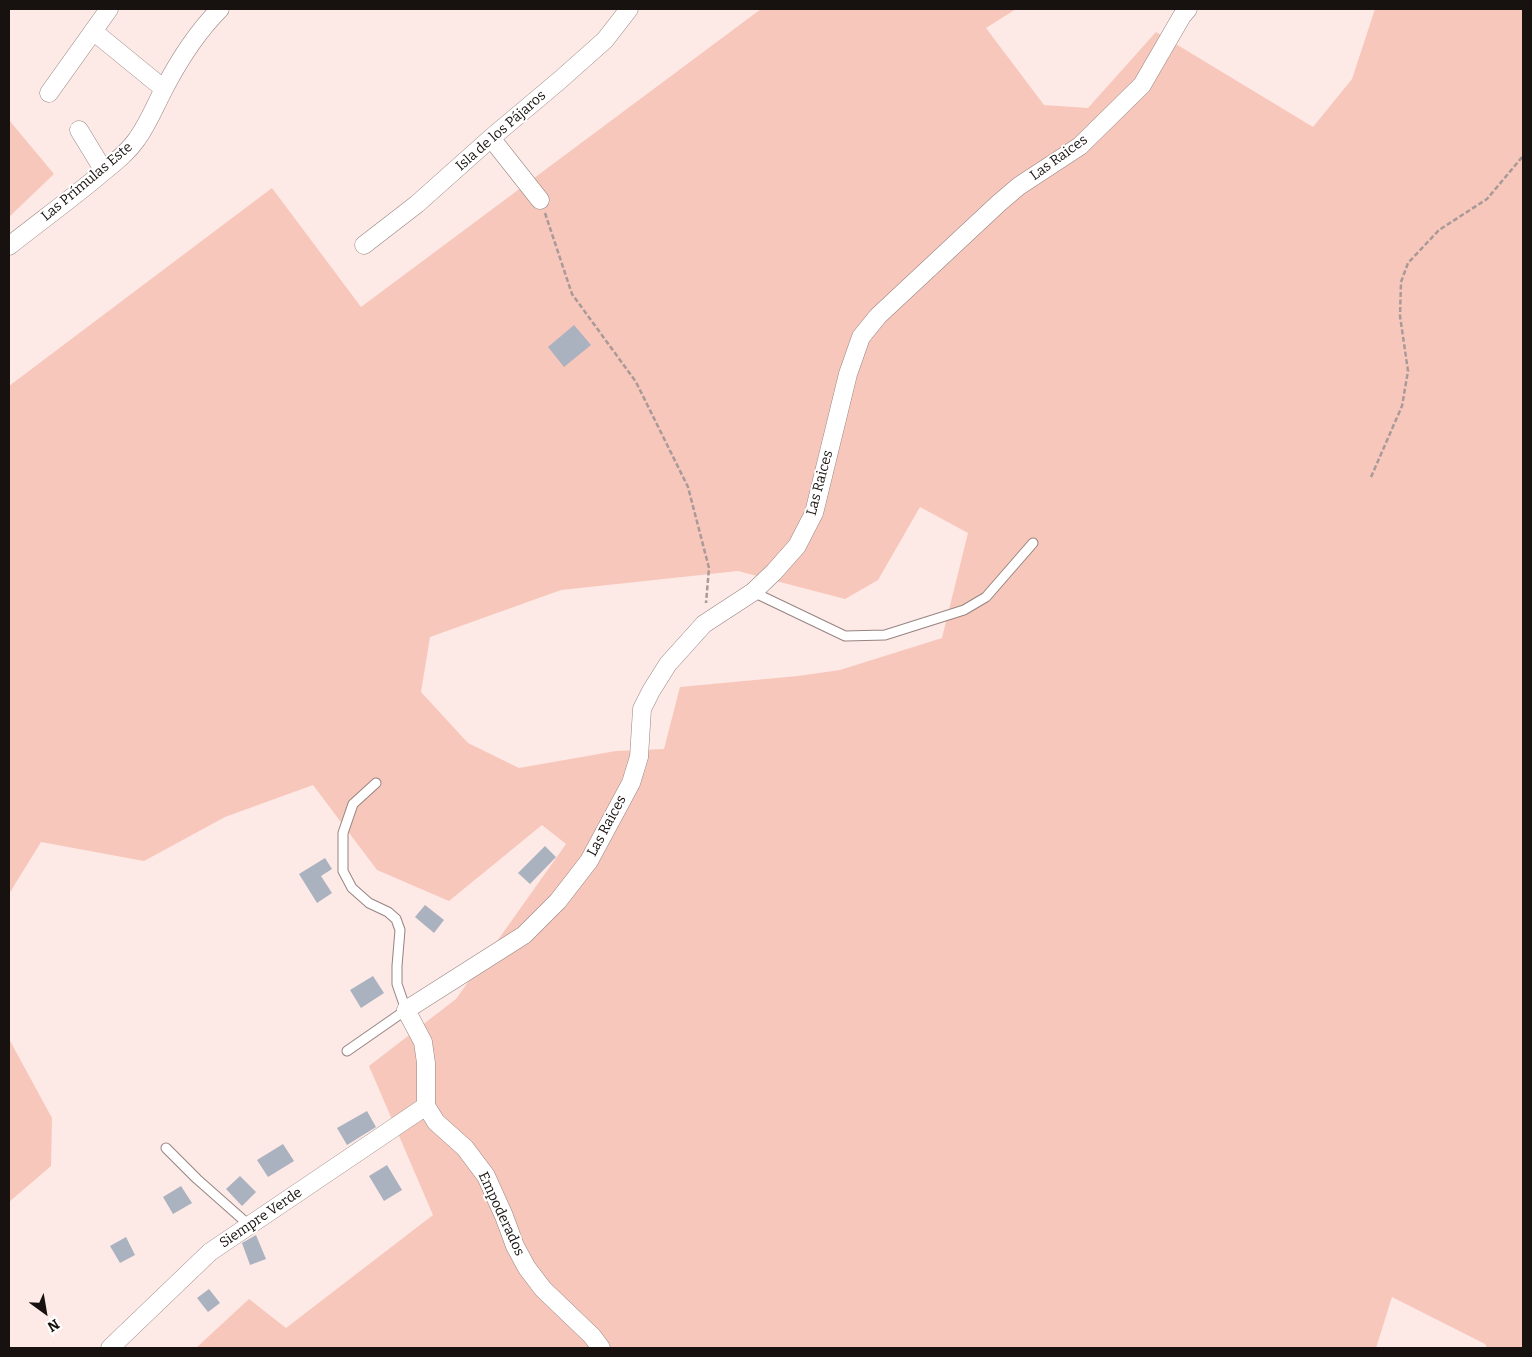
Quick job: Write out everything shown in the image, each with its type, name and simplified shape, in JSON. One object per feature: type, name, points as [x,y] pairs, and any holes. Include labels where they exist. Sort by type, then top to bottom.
[{"type":"street","points":[[49,93],[110,9]]},
{"type":"street","name":"Las Prímulas Este","points":[[9,246],[104,171],[135,142],[145,128],[164,89],[179,64],[211,18],[220,9]]},
{"type":"street","name":"Isla de los Pájaros","points":[[364,244],[417,204],[605,40],[628,9]]},
{"type":"street","name":"Las Raices","points":[[406,1010],[524,935],[558,901],[589,861],[630,783],[639,757],[642,709],[650,691],[668,664],[704,624],[753,592],[797,546],[814,513],[848,374],[861,337],[878,316],[993,209],[1019,186],[1080,146],[1142,85],[1188,9]]},
{"type":"street","points":[[93,31],[164,89]]},
{"type":"street","points":[[79,130],[104,171]]},
{"type":"street","points":[[491,138],[540,200]]},
{"type":"street","points":[[406,1010],[422,1042],[426,1063],[426,1106]]},
{"type":"street","name":"Siempre Verde","points":[[110,1348],[210,1252],[426,1106]]},
{"type":"street","name":"Empoderados","points":[[426,1106],[436,1122],[465,1148],[486,1176],[515,1246],[527,1268],[543,1289],[592,1336],[601,1348]]},
{"type":"lane","points":[[753,592],[845,636],[884,635],[964,610],[986,597],[1033,542]]},
{"type":"lane","points":[[376,783],[353,804],[343,833],[343,871],[352,888],[369,903],[388,912],[396,919],[400,930],[397,984],[406,1010]]},
{"type":"lane","name":"Las Raices","points":[[347,1051],[406,1010]]},
{"type":"lane","points":[[166,1148],[197,1179],[249,1225]]},
{"type":"path","points":[[1371,477],[1402,406],[1408,371],[1400,316],[1401,282],[1408,263],[1439,230],[1487,198],[1523,156]]},
{"type":"path","points":[[540,200],[572,294],[636,382],[688,487],[709,568],[704,624]]},
{"type":"shaded area","points":[[761,9],[1016,9],[986,28],[1044,105],[1088,108],[1156,32],[1313,127],[1352,79],[1375,9],[1523,9],[1523,1348],[1487,1348],[1485,1344],[1392,1297],[1376,1348],[196,1348],[249,1299],[286,1328],[433,1215],[369,1066],[456,999],[566,844],[542,825],[449,901],[377,870],[313,785],[225,817],[144,861],[41,842],[9,894],[9,386],[272,188],[361,307]],"holes":[[[920,507],[968,533],[942,638],[840,670],[798,676],[680,687],[664,749],[616,751],[519,768],[468,743],[421,692],[430,637],[561,590],[738,571],[845,599],[878,580]]]},
{"type":"shaded area","points":[[9,120],[54,174],[9,217]]},
{"type":"shaded area","points":[[9,1039],[52,1118],[51,1166],[9,1202]]},
{"type":"building","points":[[574,325],[591,345],[564,367],[548,347]]},
{"type":"building","points":[[545,846],[556,857],[530,884],[518,873]]},
{"type":"building","points":[[325,858],[332,869],[321,876],[332,893],[317,903],[299,874]]},
{"type":"building","points":[[425,905],[444,920],[434,933],[415,917]]},
{"type":"building","points":[[373,976],[384,993],[361,1008],[350,990]]},
{"type":"building","points":[[367,1111],[376,1127],[347,1145],[337,1128]]},
{"type":"building","points":[[283,1144],[294,1161],[268,1177],[257,1160]]},
{"type":"building","points":[[387,1165],[402,1190],[384,1201],[369,1176]]},
{"type":"building","points":[[240,1176],[256,1192],[242,1206],[226,1189]]},
{"type":"building","points":[[181,1186],[192,1203],[173,1214],[163,1197]]},
{"type":"building","points":[[256,1235],[266,1259],[250,1265],[242,1243]]},
{"type":"building","points":[[126,1237],[135,1255],[120,1263],[110,1246]]},
{"type":"building","points":[[209,1289],[220,1303],[208,1312],[197,1298]]}]
